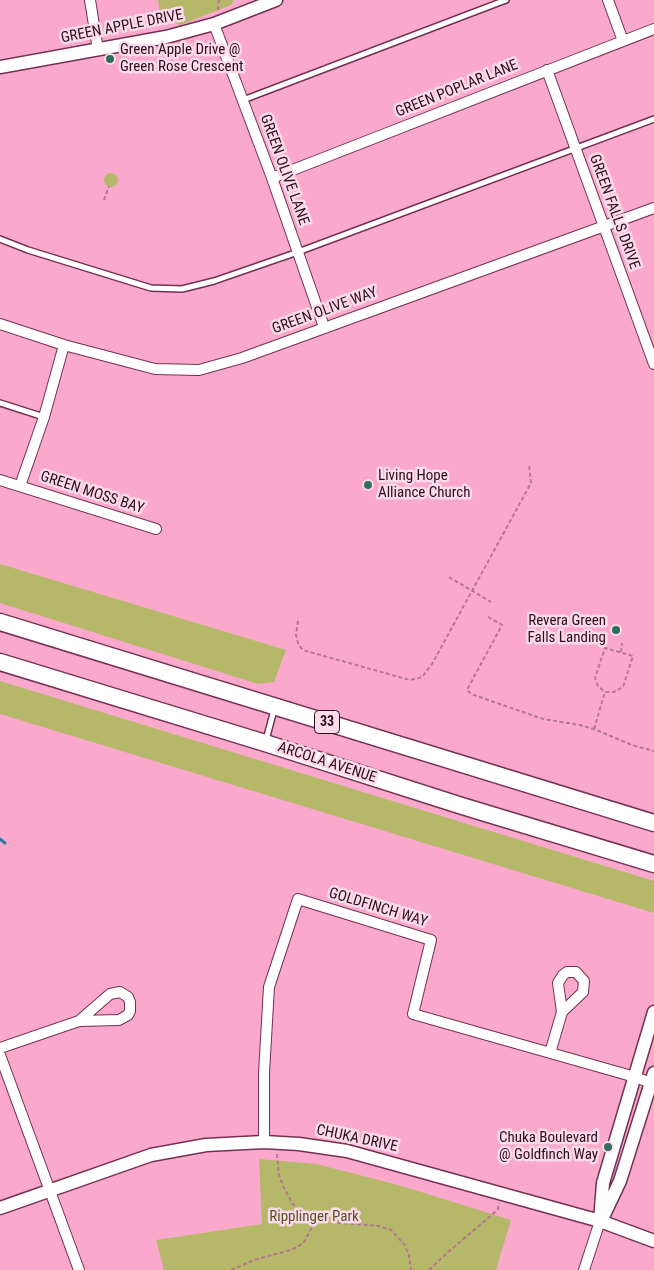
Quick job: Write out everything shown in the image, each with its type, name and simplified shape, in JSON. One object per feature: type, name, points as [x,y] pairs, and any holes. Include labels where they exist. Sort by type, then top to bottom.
[{"type":"main road","name":"33","points":[[0,622],[654,823]]},
{"type":"main road","name":"ARCOLA AVENUE","points":[[0,662],[654,864]]},
{"type":"street","points":[[90,0],[98,50]]},
{"type":"street","name":"GREEN APPLE DRIVE","points":[[0,67],[166,37],[214,24],[276,0]]},
{"type":"street","points":[[608,0],[623,41]]},
{"type":"street","name":"GREEN OLIVE LANE","points":[[214,24],[272,178],[324,327]]},
{"type":"street","name":"GREEN POPLAR LANE","points":[[272,178],[654,29]]},
{"type":"street","name":"GREEN FALLS DRIVE","points":[[547,70],[654,364]]},
{"type":"street","name":"GREEN OLIVE WAY","points":[[0,324],[64,345],[155,369],[199,370],[242,358],[654,208]]},
{"type":"street","points":[[20,486],[44,417],[64,345]]},
{"type":"street","name":"GREEN MOSS BAY","points":[[0,480],[156,529]]},
{"type":"street","name":"GOLDFINCH WAY","points":[[269,1143],[264,1073],[269,987],[298,899],[431,940],[413,1014],[636,1077],[653,1080]]},
{"type":"street","points":[[0,1048],[79,1021],[124,1019],[130,1011],[128,997],[120,992],[110,994],[79,1021]]},
{"type":"street","points":[[550,1053],[562,1012]]},
{"type":"street","points":[[600,1221],[603,1183],[654,1012]]},
{"type":"street","points":[[0,1055],[79,1270]]},
{"type":"street","points":[[584,1270],[600,1221],[620,1181],[653,1080]]},
{"type":"street","name":"CHUKA DRIVE","points":[[0,1208],[151,1155],[171,1150],[221,1144],[299,1144],[347,1150],[600,1221],[654,1241]]},
{"type":"lane","points":[[243,100],[506,0]]},
{"type":"lane","points":[[0,240],[151,288],[182,288],[214,281],[298,252],[576,149],[654,118]]},
{"type":"lane","points":[[0,403],[44,417]]},
{"type":"lane","points":[[265,743],[276,706]]},
{"type":"path","points":[[104,200],[109,186]]},
{"type":"path","points":[[298,621],[296,635],[298,643],[306,651],[403,678],[416,679],[422,676],[432,664],[532,483],[529,465]]},
{"type":"path","points":[[449,578],[491,602]]},
{"type":"path","points":[[488,617],[502,625],[468,686],[467,690],[471,694],[543,719],[594,729],[632,745],[654,751]]},
{"type":"path","points":[[621,652],[622,643]]},
{"type":"path","points":[[605,648],[633,656],[625,683],[614,692],[605,692],[598,686],[595,678],[605,648]]},
{"type":"path","points":[[594,729],[605,692]]},
{"type":"path","points":[[269,1143],[277,1155],[279,1176],[287,1194],[301,1212],[315,1221],[379,1226],[391,1230],[404,1244],[409,1255],[412,1270]]},
{"type":"path","points":[[429,1270],[498,1209],[500,1192]]},
{"type":"path","points":[[231,1270],[254,1260],[286,1252],[299,1246],[305,1241],[315,1221]]},
{"type":"green space","points":[[158,0],[234,0],[231,5],[180,25],[173,22],[162,24]]},
{"type":"green space","points":[[111,173],[116,175],[118,180],[116,185],[111,187],[106,185],[104,180],[106,175]]},
{"type":"green space","points":[[0,564],[286,650],[274,682],[258,684],[0,603]]},
{"type":"green space","points":[[0,681],[654,881],[654,913],[0,714]]},
{"type":"green space","name":"Ripplinger Park","points":[[259,1159],[316,1164],[402,1186],[511,1220],[496,1270],[164,1270],[156,1240],[262,1224]]},
{"type":"waterway","points":[[0,839],[5,843]]},
{"type":"place","name":"Green Apple Drive @ Green Rose Crescent","points":[[110,59]]},
{"type":"place","name":"Living Hope Alliance Church","points":[[368,485]]},
{"type":"place","name":"Revera Green Falls Landing","points":[[616,630]]},
{"type":"place","name":"Chuka Boulevard @ Goldfinch Way","points":[[608,1147]]}]
